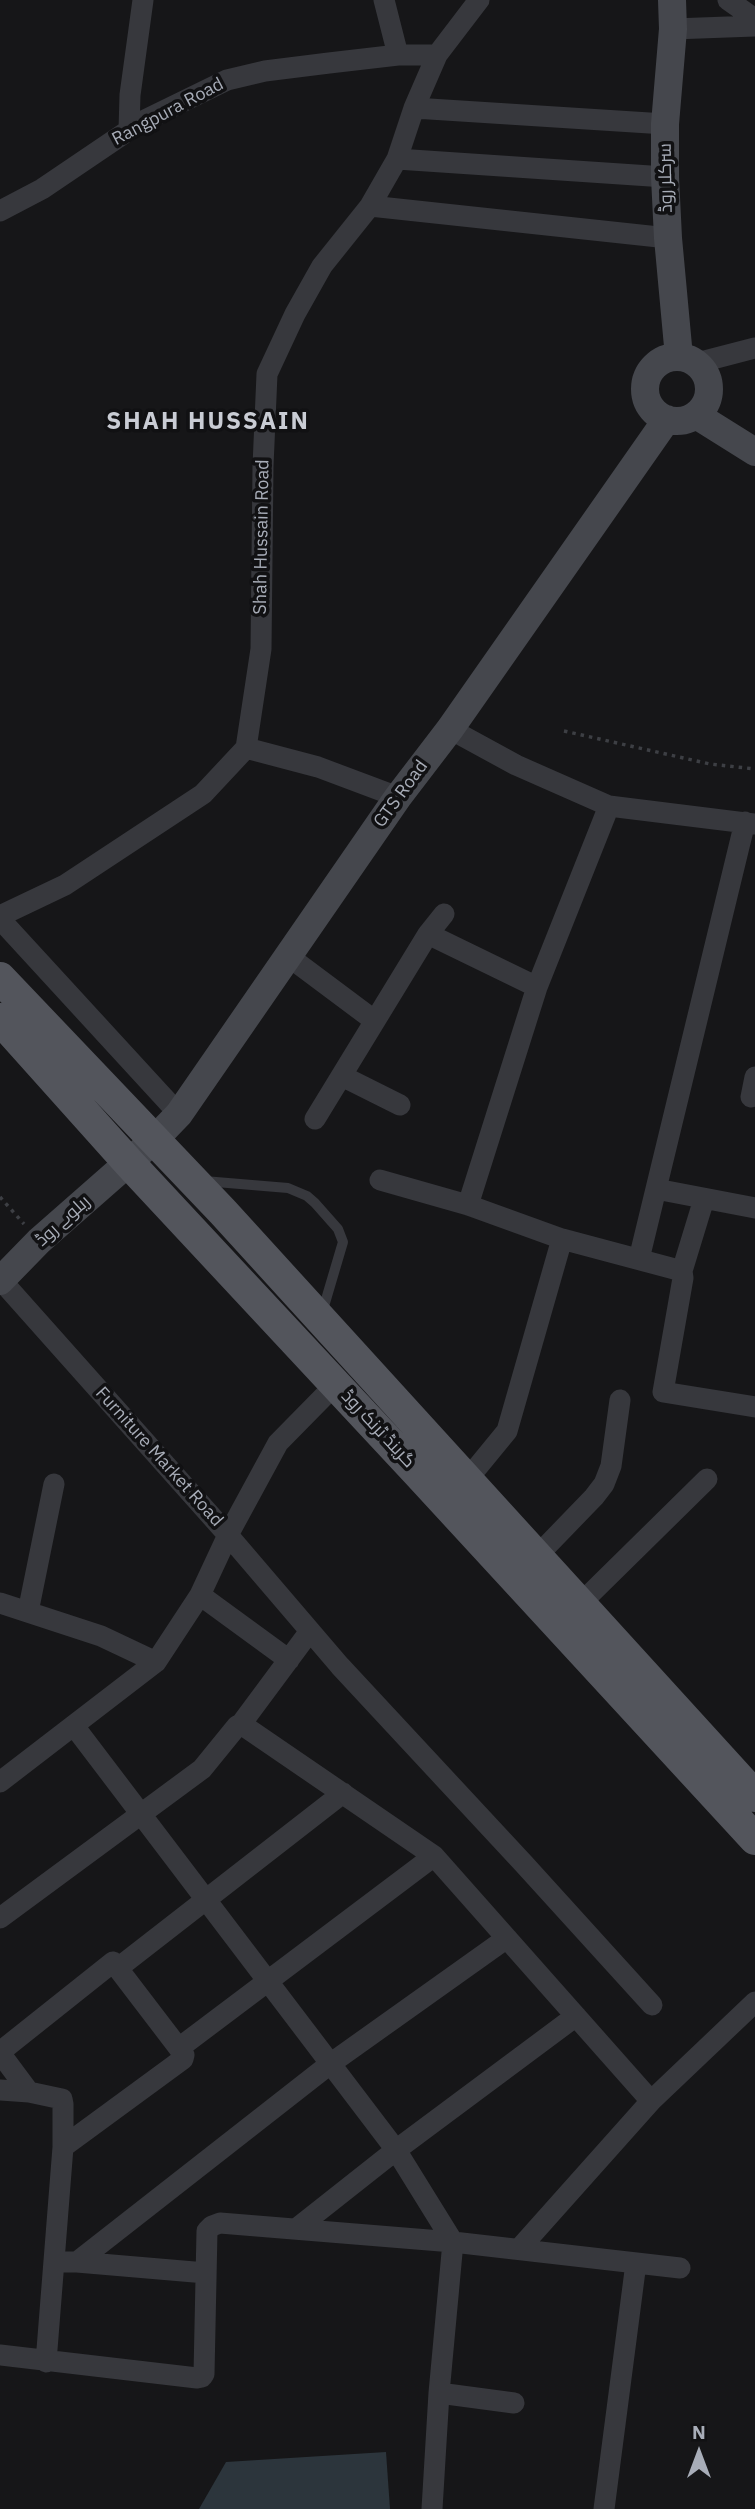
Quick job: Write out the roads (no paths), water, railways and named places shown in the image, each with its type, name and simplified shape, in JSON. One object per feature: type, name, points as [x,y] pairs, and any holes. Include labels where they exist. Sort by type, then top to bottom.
[{"type":"main road","name":"سرکلر روڈ","points":[[672,0],[673,29],[665,124],[665,177],[668,238],[688,360]]},
{"type":"main road","points":[[688,360],[708,380],[707,399],[696,415],[687,419],[667,419],[658,415],[646,398],[646,378],[659,362],[688,360]]},
{"type":"main road","points":[[696,415],[755,452]]},
{"type":"main road","name":"GTS Road","points":[[129,1163],[179,1114],[398,797],[450,729],[667,419]]},
{"type":"main road","name":"گرینڈ ٹرنک روڈ","points":[[0,978],[192,1180],[580,1604],[755,1839]]},
{"type":"main road","name":"گرینڈ ٹرنک روڈ","points":[[0,1019],[129,1163],[336,1384],[680,1735],[755,1796]]},
{"type":"main road","name":"ریلوے روڈ","points":[[0,1280],[39,1241],[129,1163]]},
{"type":"street","points":[[129,130],[130,95],[143,0]]},
{"type":"street","points":[[384,0],[398,55]]},
{"type":"street","name":"Shah Hussain Road","points":[[246,748],[261,649],[267,374],[295,314],[322,266],[370,206],[397,159],[414,108],[437,55],[479,0]]},
{"type":"street","points":[[728,0],[755,19]]},
{"type":"street","points":[[673,29],[755,26]]},
{"type":"street","name":"Rangpura Road","points":[[0,211],[42,189],[129,130],[184,99],[227,80],[265,71],[398,55],[437,55]]},
{"type":"street","points":[[414,108],[665,124]]},
{"type":"street","points":[[397,159],[665,177]]},
{"type":"street","points":[[370,206],[668,238]]},
{"type":"street","points":[[688,360],[755,348]]},
{"type":"street","points":[[450,729],[516,765],[609,806],[750,823],[639,1259]]},
{"type":"street","points":[[179,1114],[0,918],[65,885],[203,794],[246,748],[318,767],[398,797]]},
{"type":"street","points":[[468,1205],[537,987],[609,806]]},
{"type":"street","points":[[315,1119],[428,934],[444,914]]},
{"type":"street","points":[[428,934],[537,987]]},
{"type":"street","points":[[288,956],[375,1021]]},
{"type":"street","points":[[342,1076],[400,1105]]},
{"type":"street","points":[[380,1180],[468,1205],[562,1239],[682,1271]]},
{"type":"street","points":[[656,1189],[755,1208]]},
{"type":"street","points":[[704,1199],[682,1271],[663,1392],[755,1406]]},
{"type":"street","points":[[466,1480],[507,1431],[562,1239]]},
{"type":"street","name":"Furniture Market Road","points":[[0,1280],[228,1535],[200,1595],[156,1662],[0,1782]]},
{"type":"street","points":[[336,1384],[278,1443],[228,1535],[310,1630],[652,2005]]},
{"type":"street","points":[[537,1557],[604,1484],[611,1466],[620,1401]]},
{"type":"street","points":[[580,1604],[707,1479]]},
{"type":"street","points":[[28,1612],[54,1484]]},
{"type":"street","points":[[200,1595],[289,1660]]},
{"type":"street","points":[[0,1604],[101,1636],[156,1662]]},
{"type":"street","points":[[0,1918],[202,1769],[241,1724],[310,1630]]},
{"type":"street","points":[[241,1724],[434,1856],[651,2101]]},
{"type":"street","points":[[74,1726],[396,2150],[453,2242],[439,2393],[432,2509]]},
{"type":"street","points":[[118,1968],[343,1793]]},
{"type":"street","points":[[179,2048],[434,1856]]},
{"type":"street","points":[[77,2262],[330,2064],[507,1938]]},
{"type":"street","points":[[29,2092],[0,2052],[111,1963],[115,1964],[179,2048],[184,2055],[183,2059],[63,2147]]},
{"type":"street","points":[[519,2249],[651,2101],[755,2002]]},
{"type":"street","points":[[296,2229],[396,2150],[576,2016]]},
{"type":"street","points":[[0,2090],[29,2092],[62,2099],[63,2147],[46,2362]]},
{"type":"street","points":[[0,2355],[202,2377],[207,2231],[220,2222],[453,2242],[680,2268]]},
{"type":"street","points":[[54,2262],[206,2273]]},
{"type":"street","points":[[604,2509],[636,2263]]},
{"type":"street","points":[[439,2393],[514,2403]]},
{"type":"lane","points":[[192,1180],[288,1188],[307,1196],[315,1203],[338,1229],[343,1242],[320,1320]]},
{"type":"district","name":"SHAH HUSSAIN","points":[[208,422]]}]
